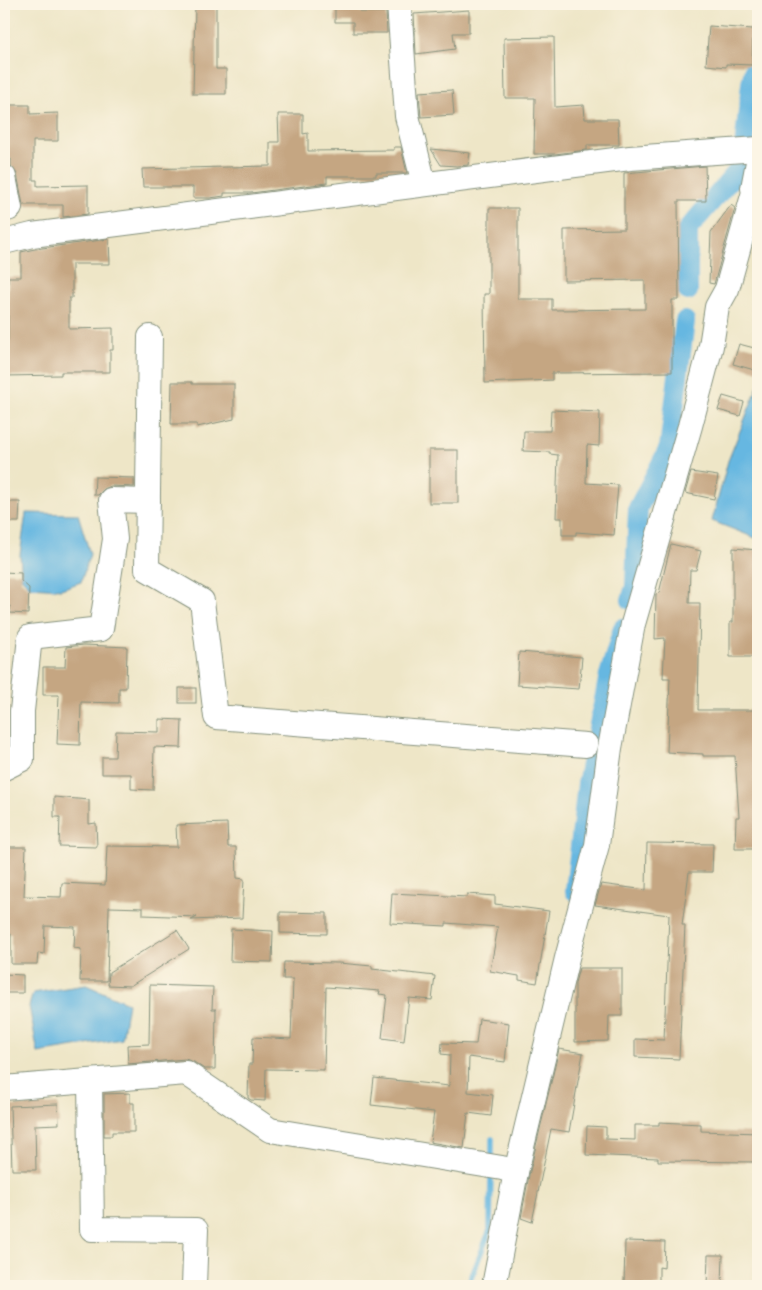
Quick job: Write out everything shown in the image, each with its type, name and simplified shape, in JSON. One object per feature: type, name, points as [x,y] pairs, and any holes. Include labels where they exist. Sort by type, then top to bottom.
[{"type":"street","points":[[399,4],[408,116],[424,184]]},
{"type":"street","points":[[4,242],[32,235],[630,158],[758,149]]},
{"type":"street","points":[[494,1286],[509,1170],[597,845],[610,748],[633,624],[692,418],[710,346],[717,307],[727,289],[756,193],[753,188],[758,162]]},
{"type":"street","points":[[4,177],[10,208],[4,210]]},
{"type":"street","points":[[150,337],[147,569],[202,601],[216,717],[586,745]]},
{"type":"street","points":[[4,768],[22,759],[22,711],[30,637],[100,629],[115,540],[111,500],[148,500]]},
{"type":"street","points":[[4,1088],[186,1073],[270,1130],[509,1170]]},
{"type":"street","points":[[90,1081],[92,1229],[196,1230],[194,1286]]},
{"type":"water","points":[[758,386],[758,539],[712,521],[728,461]]},
{"type":"water","points":[[26,513],[78,514],[90,554],[81,582],[61,589],[30,587],[22,579],[20,555]]},
{"type":"water","points":[[86,985],[128,1003],[122,1039],[38,1053],[29,1006],[33,993]]},
{"type":"building","points":[[335,4],[360,4],[360,12],[386,12],[387,33],[353,33],[353,22],[335,22]]},
{"type":"building","points":[[195,6],[216,6],[216,69],[226,69],[226,94],[193,94]]},
{"type":"building","points":[[469,10],[469,33],[453,33],[455,49],[416,54],[414,14]]},
{"type":"building","points":[[709,26],[753,29],[752,65],[726,64],[726,67],[706,65]]},
{"type":"building","points":[[554,37],[555,107],[584,105],[585,119],[618,119],[619,145],[587,145],[587,150],[555,154],[534,154],[535,98],[505,98],[504,38]]},
{"type":"building","points":[[452,90],[454,115],[421,117],[419,92]]},
{"type":"building","points":[[4,105],[30,105],[30,114],[58,113],[58,141],[33,141],[33,180],[37,180],[37,186],[88,185],[88,214],[63,217],[63,205],[23,205],[17,174],[11,166],[11,159],[7,159],[7,142],[4,142]]},
{"type":"building","points":[[278,114],[303,114],[303,134],[308,133],[308,151],[394,150],[394,147],[401,147],[407,173],[376,173],[376,176],[327,176],[327,183],[251,193],[224,193],[224,196],[210,198],[193,198],[193,187],[143,187],[142,169],[270,166],[270,142],[279,142]]},
{"type":"building","points":[[431,149],[470,153],[468,165],[441,165]]},
{"type":"building","points":[[705,166],[706,201],[678,201],[679,300],[672,300],[672,372],[552,373],[552,380],[485,383],[484,294],[489,294],[489,208],[518,208],[518,299],[552,299],[552,310],[645,309],[645,280],[564,281],[564,230],[624,229],[624,173]]},
{"type":"building","points":[[731,205],[735,208],[714,284],[709,283],[711,232]]},
{"type":"building","points":[[109,239],[110,264],[72,264],[72,298],[69,298],[69,329],[113,328],[110,372],[61,372],[61,375],[4,376],[4,340],[8,340],[8,277],[21,277],[21,252]]},
{"type":"building","points":[[739,344],[758,349],[758,371],[733,364]]},
{"type":"building","points":[[172,382],[234,384],[234,419],[197,427],[197,424],[171,424]]},
{"type":"building","points":[[723,396],[744,402],[740,416],[718,410]]},
{"type":"building","points":[[551,410],[600,412],[599,446],[587,445],[586,483],[618,485],[614,535],[576,532],[576,535],[562,535],[562,518],[556,518],[558,455],[550,454],[550,452],[523,451],[524,431],[550,431]]},
{"type":"building","points":[[429,450],[458,450],[458,503],[429,503]]},
{"type":"building","points":[[691,472],[718,476],[714,499],[685,493]]},
{"type":"building","points":[[95,477],[134,478],[134,487],[111,486],[104,489],[98,495],[94,495]]},
{"type":"building","points":[[4,502],[20,502],[19,522],[4,522]]},
{"type":"building","points":[[671,544],[701,551],[696,570],[690,570],[689,603],[700,603],[698,710],[758,710],[758,849],[735,849],[736,817],[739,817],[735,756],[703,756],[703,754],[667,752],[670,678],[663,678],[665,638],[655,639],[656,594],[659,593]]},
{"type":"building","points":[[733,548],[758,550],[758,657],[730,657],[730,622],[733,622]]},
{"type":"building","points":[[4,572],[21,573],[21,581],[29,588],[28,614],[10,613],[10,606],[4,606]]},
{"type":"building","points":[[84,645],[127,647],[126,688],[119,688],[119,703],[81,702],[80,745],[57,744],[59,695],[43,695],[43,667],[65,667],[66,647]]},
{"type":"building","points":[[519,652],[582,657],[579,689],[517,685]]},
{"type":"building","points":[[179,688],[196,688],[196,703],[179,703]]},
{"type":"building","points":[[159,719],[182,720],[181,748],[154,747],[153,790],[131,789],[131,774],[102,774],[102,757],[115,757],[116,731],[159,732]]},
{"type":"building","points":[[54,797],[89,800],[89,824],[96,823],[97,847],[59,846],[60,817],[54,817]]},
{"type":"building","points":[[227,823],[228,847],[236,847],[237,878],[244,879],[242,918],[191,920],[197,917],[143,915],[143,908],[109,907],[107,981],[80,981],[81,949],[74,948],[75,927],[45,926],[44,954],[38,953],[37,964],[11,964],[11,934],[4,933],[4,847],[26,847],[24,896],[61,897],[62,883],[105,885],[107,846],[177,847],[176,825]]},
{"type":"building","points":[[647,843],[713,844],[712,872],[689,872],[682,925],[685,925],[679,1059],[635,1057],[635,1039],[664,1040],[669,915],[595,905],[601,884],[646,890]]},
{"type":"building","points":[[392,893],[467,897],[467,894],[495,896],[495,904],[549,911],[537,983],[519,980],[519,976],[490,971],[498,927],[446,923],[446,926],[390,923]]},
{"type":"building","points":[[280,912],[327,913],[327,934],[280,933]]},
{"type":"building","points":[[231,929],[273,931],[272,962],[230,961]]},
{"type":"building","points":[[177,930],[189,949],[130,986],[108,985],[109,972]]},
{"type":"building","points":[[284,962],[372,966],[372,969],[435,976],[432,1000],[409,998],[404,1041],[382,1038],[387,995],[379,994],[380,991],[326,987],[324,1070],[266,1069],[265,1101],[251,1100],[248,1098],[249,1064],[252,1064],[253,1037],[291,1039],[293,979],[283,979]]},
{"type":"building","points":[[579,968],[622,968],[622,1016],[609,1016],[608,1041],[575,1042],[575,983]]},
{"type":"building","points":[[4,974],[23,975],[23,993],[4,993]]},
{"type":"building","points":[[150,985],[213,987],[212,1009],[216,1009],[215,1069],[204,1069],[194,1062],[185,1059],[128,1064],[127,1045],[149,1044]]},
{"type":"building","points":[[479,1019],[509,1023],[505,1062],[469,1057],[468,1092],[493,1095],[491,1116],[468,1113],[464,1148],[430,1142],[434,1112],[371,1105],[374,1078],[449,1086],[450,1055],[441,1054],[442,1043],[476,1044]]},
{"type":"building","points":[[559,1049],[583,1053],[569,1132],[551,1129],[532,1222],[521,1218],[529,1175]]},
{"type":"building","points":[[130,1093],[130,1103],[134,1103],[134,1132],[112,1132],[112,1136],[104,1136],[104,1094]]},
{"type":"building","points":[[58,1104],[59,1124],[35,1125],[36,1170],[12,1170],[10,1106]]},
{"type":"building","points":[[659,1122],[701,1124],[701,1131],[758,1133],[757,1162],[658,1161],[658,1158],[586,1155],[587,1126],[606,1127],[606,1139],[635,1140],[635,1125],[659,1125]]},
{"type":"building","points":[[625,1241],[665,1242],[664,1268],[659,1267],[659,1286],[624,1286]]},
{"type":"building","points":[[708,1255],[723,1255],[722,1286],[707,1286]]},
{"type":"waterway","points":[[688,291],[688,229],[742,166],[751,84],[758,50]]},
{"type":"waterway","points":[[631,600],[635,587],[638,508],[669,448],[685,321]]},
{"type":"waterway","points":[[575,891],[587,784],[609,675],[623,628]]},
{"type":"waterway","points":[[492,1139],[492,1162]]},
{"type":"waterway","points":[[468,1286],[490,1230],[491,1171]]}]
